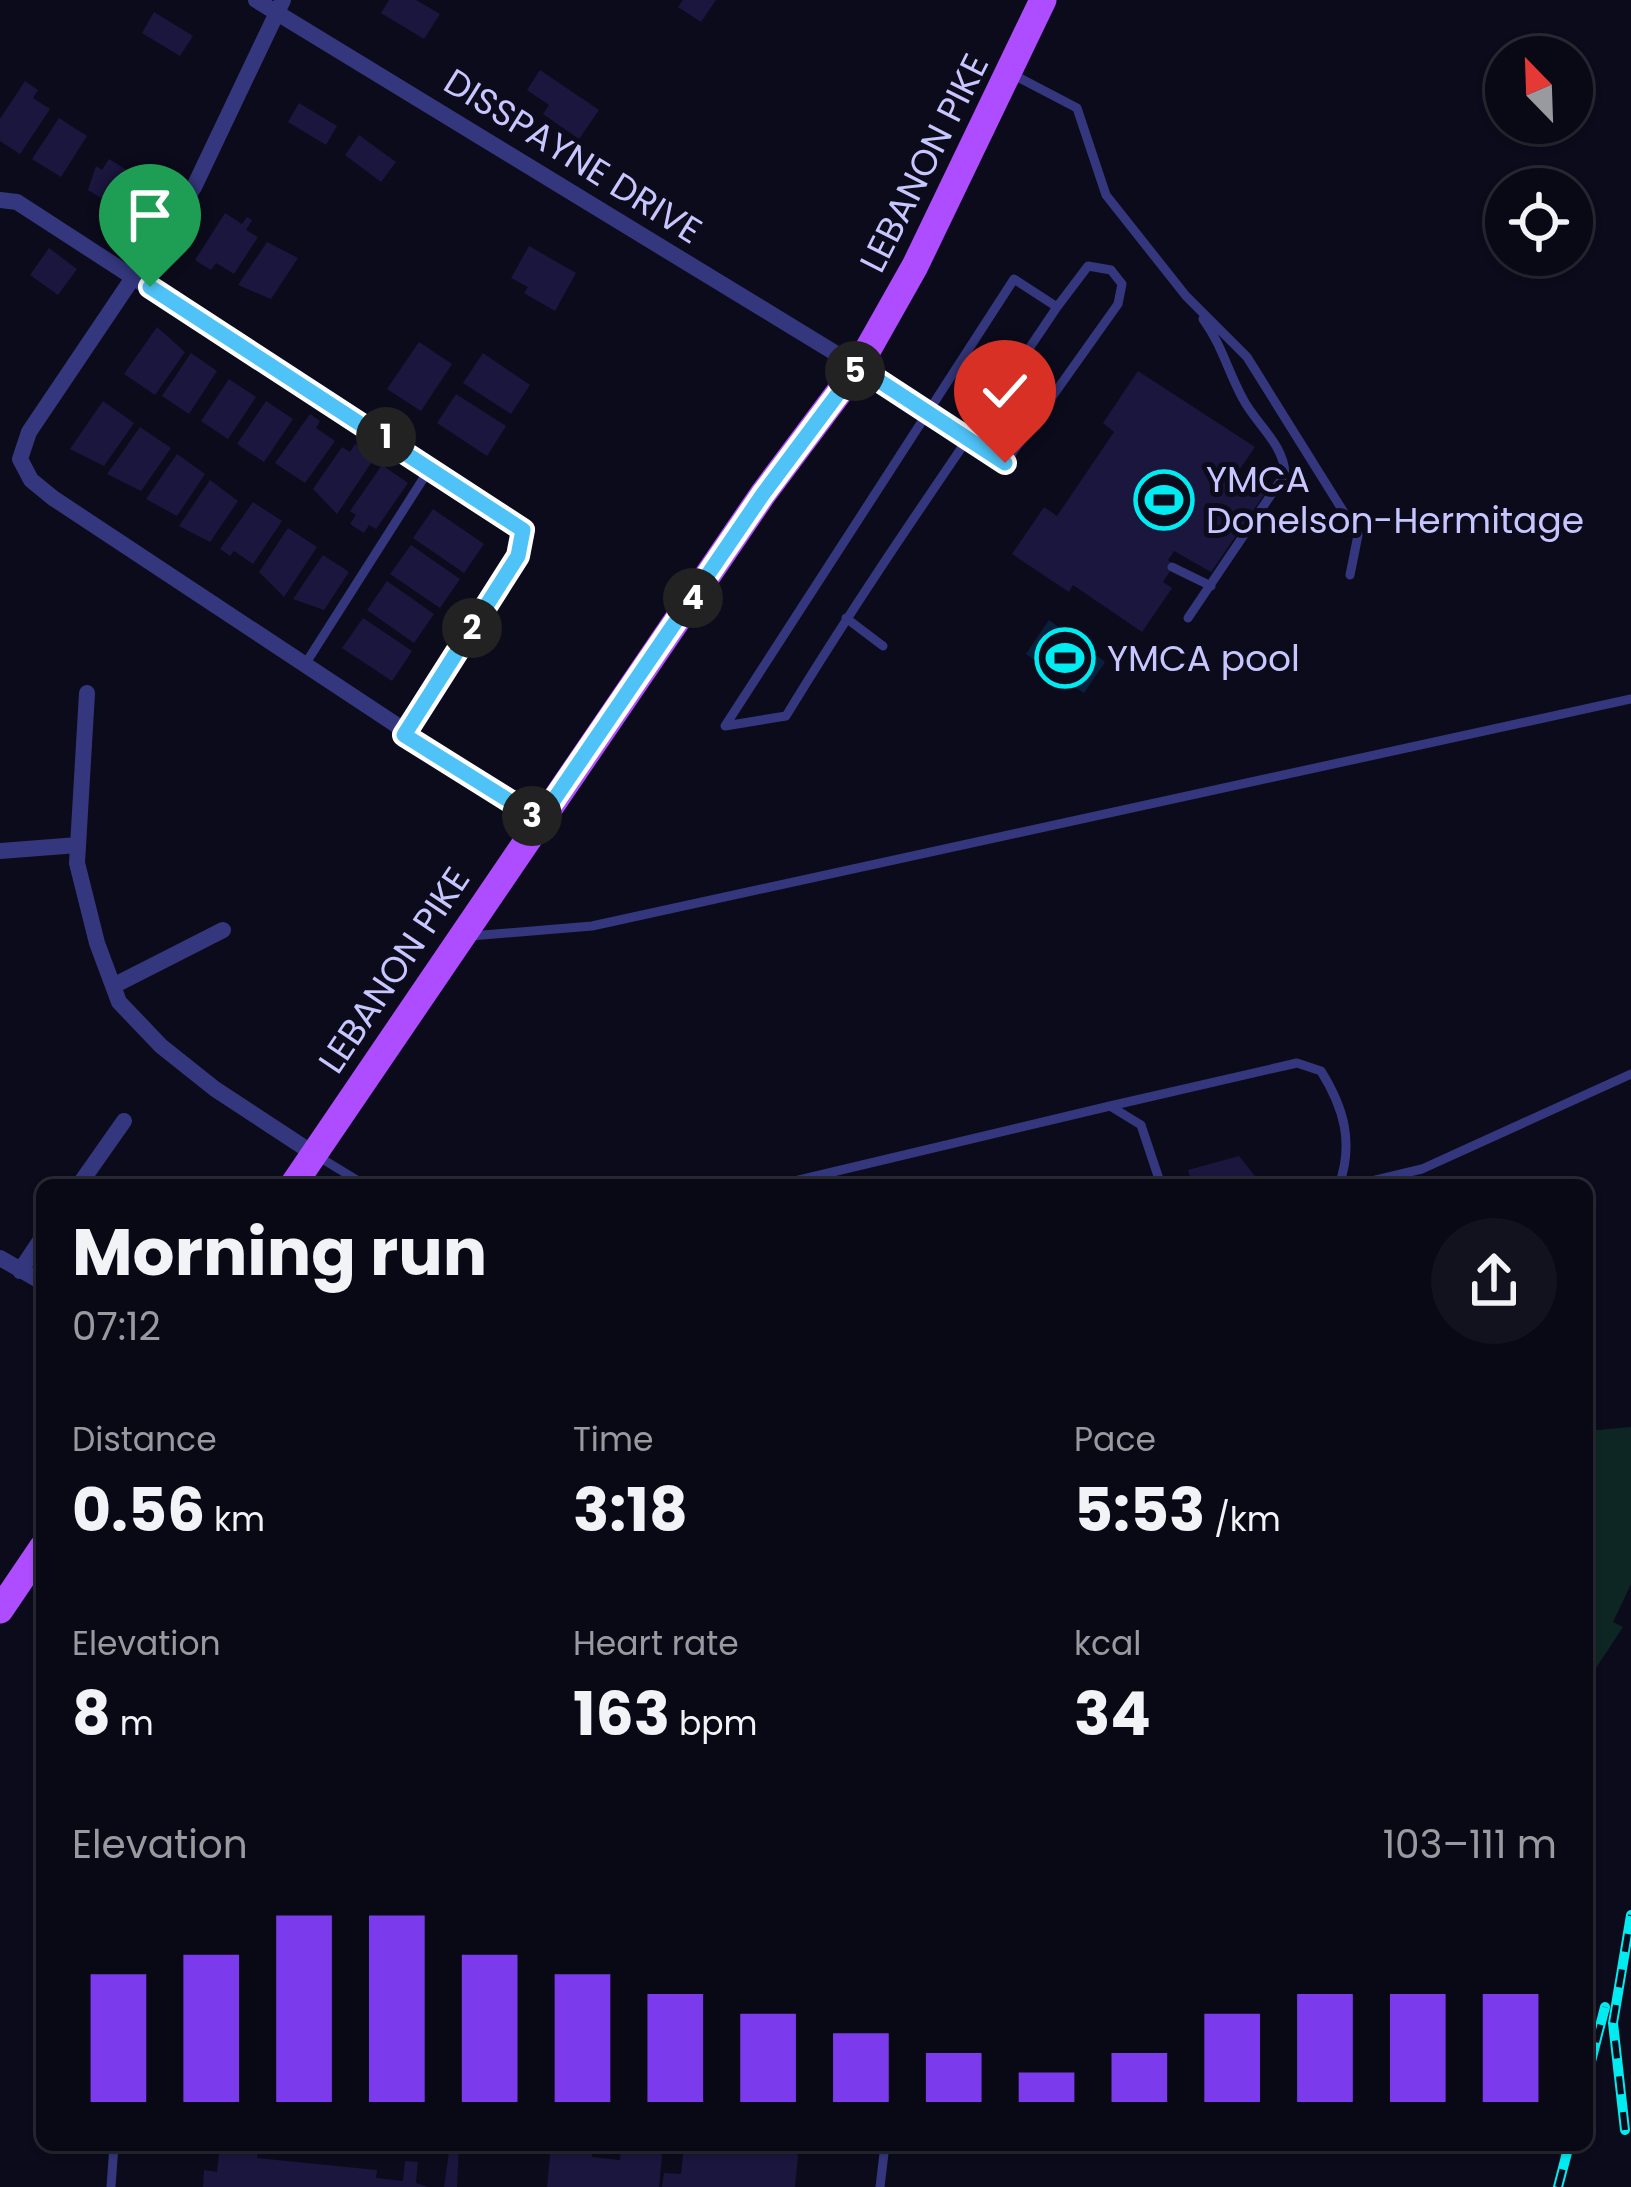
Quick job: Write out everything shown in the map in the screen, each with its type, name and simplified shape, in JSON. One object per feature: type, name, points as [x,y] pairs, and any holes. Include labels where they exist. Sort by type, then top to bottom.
[{"type":"main road","name":"LEBANON PIKE","points":[[296,1179],[763,494],[858,367],[915,266],[1043,0]]},
{"type":"main road","points":[[1,1605],[36,1555]]},
{"type":"street","name":"DISSPAYNE DRIVE","points":[[256,0],[280,6],[858,367]]},
{"type":"street","points":[[280,6],[194,188],[29,432],[20,459],[31,480],[53,498],[404,735],[540,820]]},
{"type":"street","points":[[0,200],[16,202],[515,520],[524,543],[404,735]]},
{"type":"street","points":[[87,693],[77,863],[97,943],[119,1002],[160,1046],[215,1089],[314,1154]]},
{"type":"street","points":[[0,851],[78,845]]},
{"type":"street","points":[[113,986],[223,930]]},
{"type":"street","points":[[83,1179],[124,1121]]},
{"type":"street","points":[[20,1270],[36,1247]]},
{"type":"street","points":[[0,1258],[36,1279]]},
{"type":"lane","points":[[1009,73],[1076,109],[1106,195],[1220,342],[1242,398],[1285,459],[1285,475],[1188,618]]},
{"type":"lane","points":[[858,367],[929,411],[969,438],[1005,463],[1118,304],[1118,278],[1101,266],[1088,266],[1057,307],[969,438],[846,618],[786,716],[725,726],[929,411],[1015,279],[1057,307]]},
{"type":"lane","points":[[1186,296],[1247,357],[1326,476],[1358,535],[1350,575]]},
{"type":"lane","points":[[304,666],[431,466]]},
{"type":"lane","points":[[1172,567],[1211,586]]},
{"type":"lane","points":[[846,618],[884,646]]},
{"type":"lane","points":[[459,938],[592,926],[1631,699]]},
{"type":"lane","points":[[803,1179],[1298,1063],[1321,1071],[1341,1105],[1348,1159],[1341,1179]]},
{"type":"lane","points":[[1380,1179],[1422,1169],[1631,1074]]},
{"type":"lane","points":[[1109,1106],[1141,1125],[1159,1179]]},
{"type":"lane","points":[[314,1154],[355,1179]]},
{"type":"lane","points":[[111,2187],[114,2151]]},
{"type":"lane","points":[[880,2187],[884,2151]]},
{"type":"green space","points":[[1631,1427],[1631,1584],[1613,1622],[1623,1627],[1593,1672],[1593,1430]]},
{"type":"water","name":"YMCA pool","points":[[1049,620],[1105,662],[1084,693],[1026,654]]},
{"type":"building","points":[[389,0],[416,0],[440,14],[424,39],[381,13]]},
{"type":"building","points":[[683,0],[716,0],[701,22],[678,7]]},
{"type":"building","points":[[154,12],[193,36],[180,56],[142,33]]},
{"type":"building","points":[[540,70],[599,110],[579,139],[543,114],[549,105],[527,90]]},
{"type":"building","points":[[25,81],[38,90],[33,98],[50,109],[20,154],[0,141],[0,119]]},
{"type":"building","points":[[299,103],[337,126],[326,145],[288,122]]},
{"type":"building","points":[[59,118],[87,136],[61,177],[32,159]]},
{"type":"building","points":[[359,135],[396,162],[381,182],[345,155]]},
{"type":"building","points":[[109,159],[149,184],[135,219],[88,190],[96,166],[102,170]]},
{"type":"building","points":[[225,213],[242,224],[247,217],[252,220],[246,230],[258,237],[234,274],[216,263],[211,270],[195,260]]},
{"type":"building","points":[[267,242],[298,258],[271,299],[238,285]]},
{"type":"building","points":[[529,246],[576,273],[555,311],[524,293],[528,287],[511,278]]},
{"type":"building","points":[[49,248],[77,269],[58,295],[30,275]]},
{"type":"building","points":[[157,327],[185,352],[155,395],[124,374]]},
{"type":"building","points":[[419,342],[452,364],[421,411],[387,389]]},
{"type":"building","points":[[191,353],[217,371],[189,414],[162,396]]},
{"type":"building","points":[[483,353],[530,385],[511,414],[463,383]]},
{"type":"building","name":"YMCA Donelson-Hermitage","points":[[1138,371],[1255,447],[1237,473],[1266,492],[1211,572],[1174,551],[1168,560],[1174,565],[1163,582],[1172,588],[1142,632],[1073,585],[1069,592],[1012,554],[1044,507],[1057,516],[1114,432],[1103,423]]},
{"type":"building","points":[[229,379],[256,397],[228,439],[201,421]]},
{"type":"building","points":[[456,394],[506,426],[487,456],[437,423]]},
{"type":"building","points":[[103,401],[134,423],[104,466],[70,449]]},
{"type":"building","points":[[266,401],[293,419],[264,462],[237,444]]},
{"type":"building","points":[[310,414],[320,421],[316,428],[335,441],[305,483],[275,463]]},
{"type":"building","points":[[140,427],[171,448],[141,491],[107,474]]},
{"type":"building","points":[[355,444],[375,457],[337,514],[313,489],[342,447],[350,452]]},
{"type":"building","points":[[177,454],[205,474],[177,516],[146,499]]},
{"type":"building","points":[[382,465],[408,483],[376,529],[369,525],[364,533],[350,524],[356,515],[350,511]]},
{"type":"building","points":[[210,480],[238,501],[210,542],[179,526]]},
{"type":"building","points":[[253,502],[282,521],[253,564],[234,551],[230,556],[220,549]]},
{"type":"building","points":[[433,509],[484,544],[464,573],[413,538]]},
{"type":"building","points":[[288,528],[317,547],[284,597],[259,572]]},
{"type":"building","points":[[411,545],[460,579],[440,608],[390,574]]},
{"type":"building","points":[[323,555],[349,572],[324,610],[293,599]]},
{"type":"building","points":[[387,581],[434,614],[414,643],[367,610]]},
{"type":"building","points":[[363,618],[412,651],[392,681],[342,648]]},
{"type":"building","points":[[1239,1156],[1257,1179],[1190,1179],[1188,1170]]},
{"type":"building","points":[[219,2151],[258,2151],[257,2158],[377,2170],[376,2178],[403,2181],[405,2161],[418,2162],[416,2183],[428,2187],[203,2187],[204,2170],[217,2172]]},
{"type":"building","points":[[449,2151],[459,2151],[457,2187],[444,2187]]},
{"type":"building","points":[[550,2151],[592,2151],[592,2157],[620,2160],[621,2151],[662,2151],[659,2187],[547,2187]]},
{"type":"building","points":[[683,2151],[798,2151],[795,2187],[662,2187],[664,2173],[681,2174]]},
{"type":"railway","points":[[1625,2130],[1613,2023],[1631,1915]]},
{"type":"railway","points":[[1593,2054],[1605,2007]]},
{"type":"railway","points":[[1558,2187],[1567,2151]]},
{"type":"place","name":"YMCA Donelson-Hermitage","points":[[1164,500]]},
{"type":"place","name":"YMCA pool","points":[[1065,658]]},
{"type":"route","points":[[150,287],[515,520],[523,530],[518,556],[404,735],[540,820],[763,494],[858,367],[1005,463]]}]
